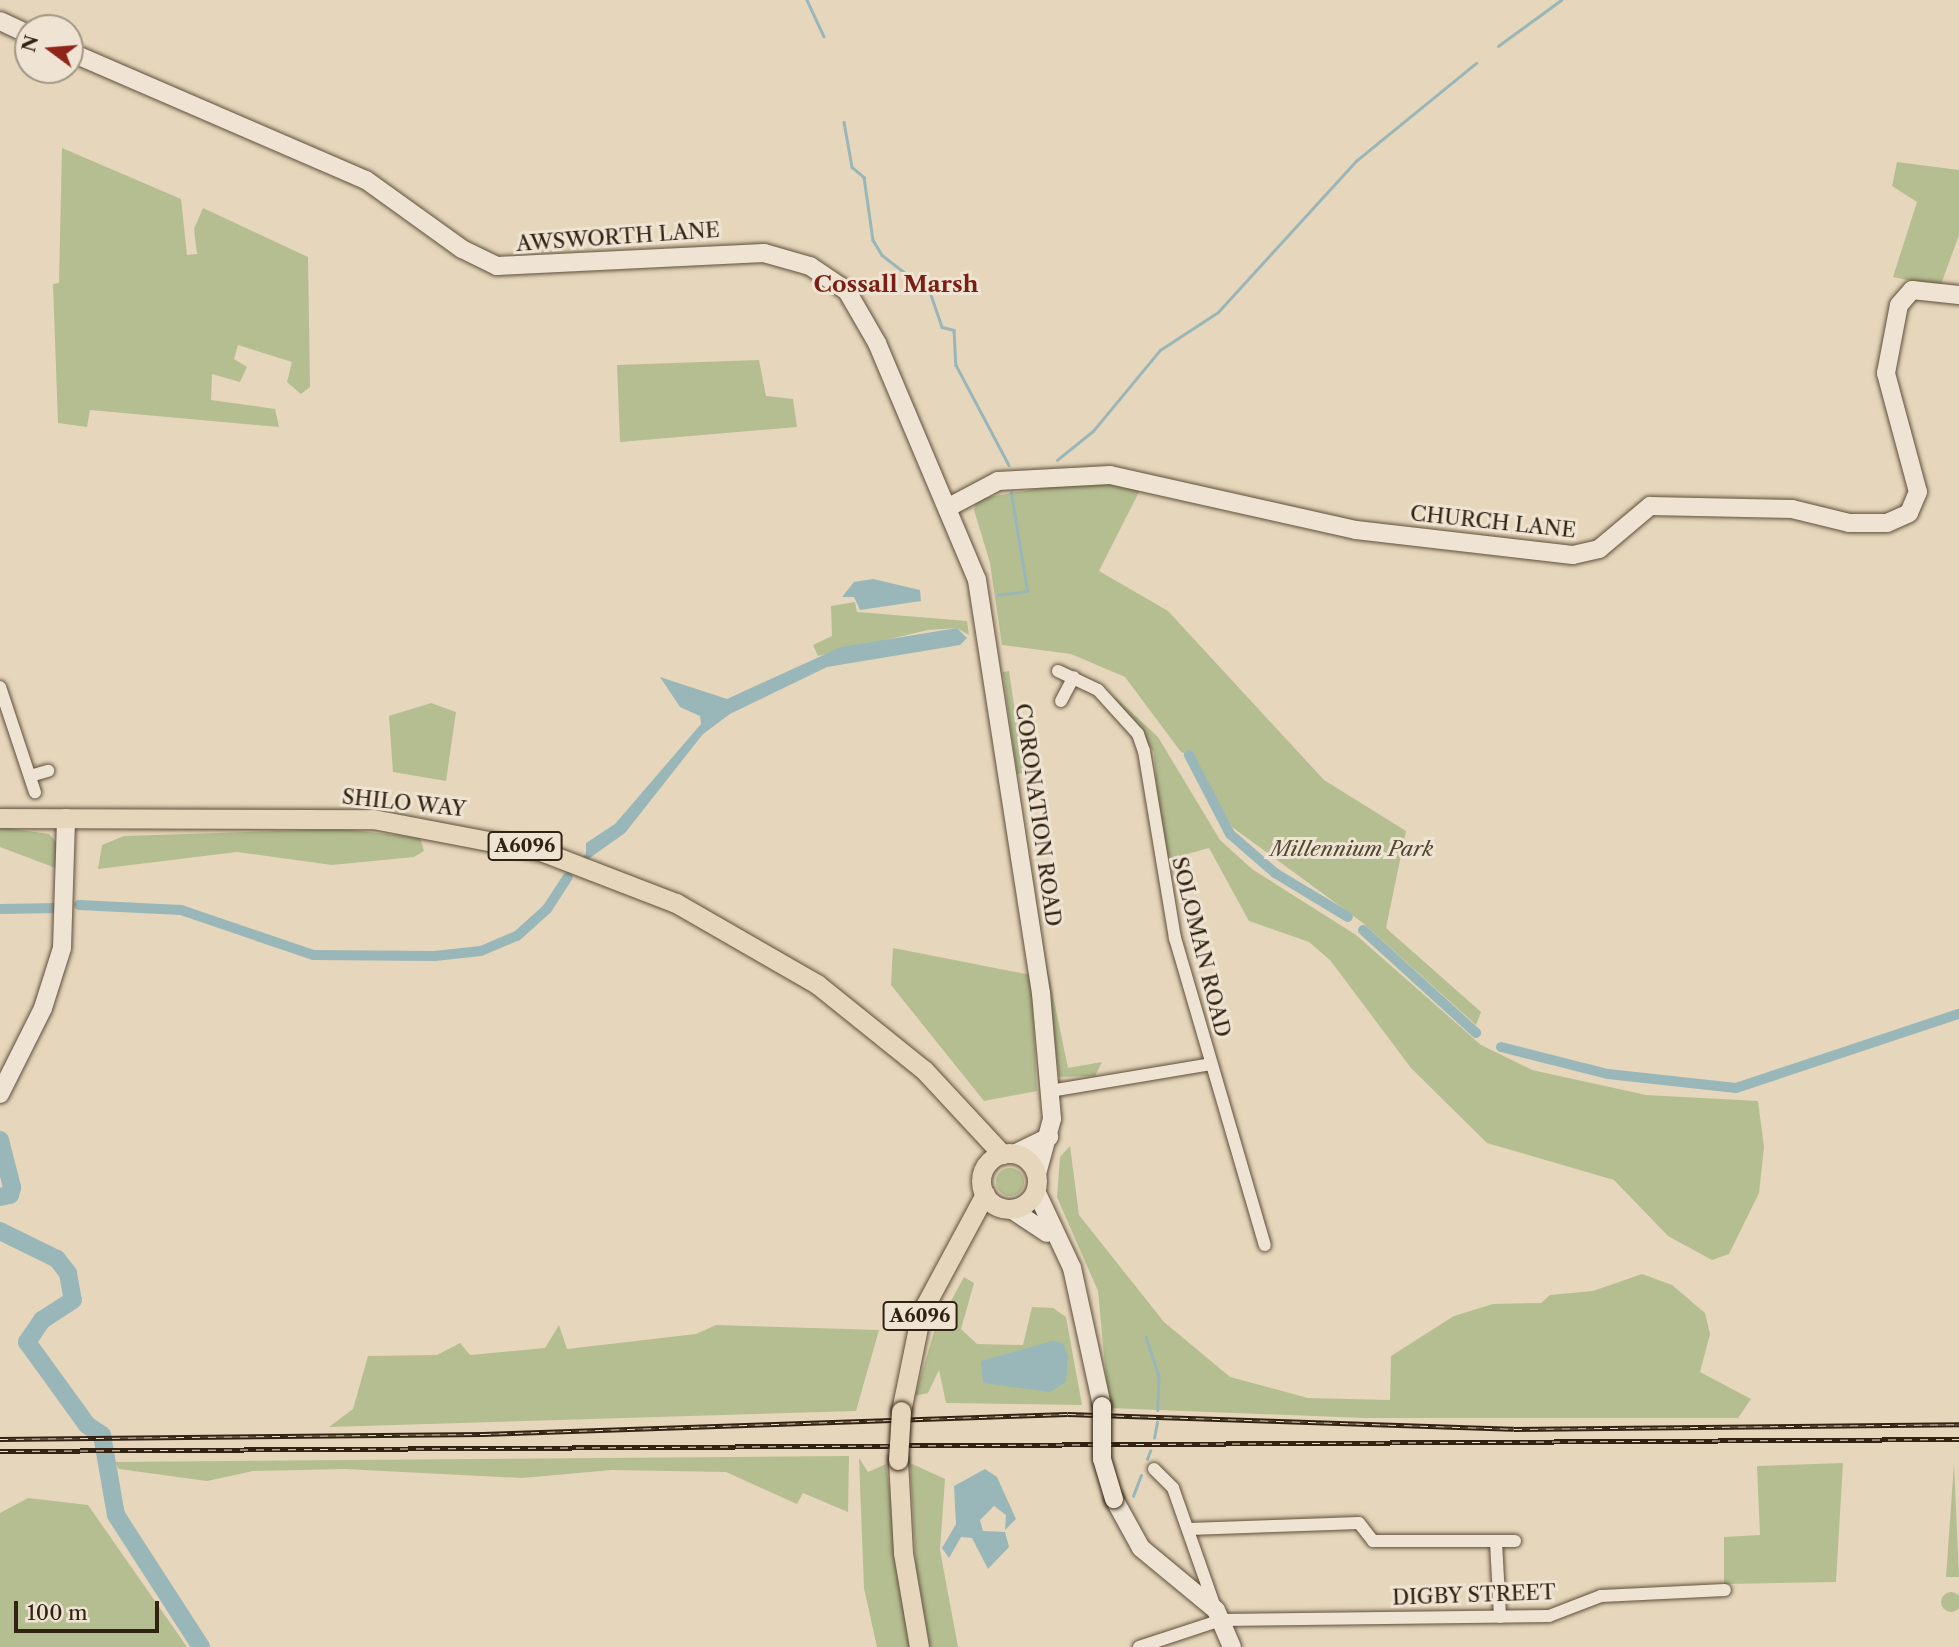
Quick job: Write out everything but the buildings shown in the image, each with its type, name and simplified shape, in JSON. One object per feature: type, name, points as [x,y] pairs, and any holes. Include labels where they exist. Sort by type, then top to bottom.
[{"type":"main road","name":"SHILO WAY","points":[[0,818],[392,820],[556,855],[676,903],[808,979],[909,1056],[967,1121],[1009,1153]]},
{"type":"main road","name":"SHILO WAY","points":[[967,1121],[982,1173]]},
{"type":"main road","points":[[1009,1153],[1036,1182],[1028,1202],[1007,1208],[985,1194],[982,1173],[1009,1153]]},
{"type":"main road","name":"A6096","points":[[919,1647],[903,1553],[898,1460],[901,1412],[921,1313],[985,1194]]},
{"type":"main road","name":"A6096","points":[[967,1231],[1007,1208]]},
{"type":"street","name":"AWSWORTH LANE","points":[[84,58],[366,180],[455,245],[497,266],[722,252],[784,256],[810,266],[840,285],[861,308],[949,507]]},
{"type":"street","name":"CHURCH LANE","points":[[949,507],[998,481],[1110,475],[1356,530],[1573,555],[1599,549],[1650,506],[1791,509],[1849,523],[1887,523],[1909,513],[1917,492],[1886,373],[1899,305],[1912,290],[1959,295]]},
{"type":"street","name":"CORONATION ROAD","points":[[949,507],[977,580],[995,680],[1050,1091],[1049,1137],[1036,1182]]},
{"type":"street","name":"SOLOMAN ROAD","points":[[1058,671],[1074,677],[1121,713],[1144,751],[1161,879],[1211,1064],[1265,1245]]},
{"type":"street","points":[[1061,701],[1074,677]]},
{"type":"street","points":[[0,687],[36,792]]},
{"type":"street","points":[[30,776],[48,771]]},
{"type":"street","points":[[0,1094],[43,1009],[62,948],[66,818]]},
{"type":"street","name":"SOLOMAN ROAD","points":[[1050,1091],[1211,1064]]},
{"type":"street","points":[[1009,1153],[1049,1137]]},
{"type":"street","points":[[1036,1182],[1063,1247],[1102,1406],[1102,1459],[1114,1499],[1141,1548],[1218,1615]]},
{"type":"street","points":[[1007,1208],[1063,1247]]},
{"type":"street","points":[[1154,1469],[1173,1488],[1232,1647]]},
{"type":"street","points":[[1189,1529],[1364,1525],[1373,1541],[1515,1541]]},
{"type":"street","points":[[1496,1542],[1500,1617]]},
{"type":"street","name":"DIGBY STREET","points":[[1139,1647],[1218,1615],[1549,1616],[1612,1595],[1725,1590]]},
{"type":"green space","points":[[62,148],[181,199],[187,255],[197,254],[194,229],[203,208],[308,257],[310,387],[301,394],[287,382],[292,362],[238,345],[234,359],[247,367],[240,382],[212,374],[211,400],[275,409],[279,427],[90,410],[87,427],[58,423],[53,284],[59,283]]},
{"type":"green space","points":[[1897,162],[1959,170],[1959,235],[1940,287],[1893,277],[1917,202],[1892,186]]},
{"type":"green space","points":[[759,360],[766,396],[793,399],[797,427],[620,442],[617,365]]},
{"type":"green space","name":"Millennium Park","points":[[1090,480],[1140,490],[1099,571],[1168,611],[1324,780],[1406,831],[1386,928],[1481,1012],[1476,1025],[1363,923],[1232,827],[1194,757],[1181,752],[1125,677],[1071,654],[1002,645],[990,563],[974,510],[977,499]]},
{"type":"green space","points":[[855,602],[857,612],[967,621],[969,635],[957,628],[928,630],[818,656],[813,645],[832,636],[831,606]]},
{"type":"green space","points":[[1009,671],[1024,773],[1017,774],[1003,672]]},
{"type":"green space","points":[[1112,694],[1158,737],[1220,840],[1252,869],[1356,935],[1481,1045],[1532,1070],[1646,1095],[1758,1101],[1764,1147],[1759,1193],[1729,1254],[1712,1260],[1668,1236],[1614,1180],[1487,1143],[1411,1068],[1330,960],[1309,942],[1249,921],[1209,848],[1162,861],[1154,752]]},
{"type":"green space","points":[[431,703],[456,712],[446,781],[393,772],[389,716]]},
{"type":"green space","points":[[1022,782],[1043,947],[1068,1068],[1102,1062],[1095,1076],[1059,1077]]},
{"type":"green space","points":[[0,827],[49,834],[59,845],[61,870],[0,847]]},
{"type":"green space","points":[[342,829],[420,838],[424,851],[414,857],[332,865],[237,852],[98,869],[102,845],[124,836]]},
{"type":"green space","points":[[893,948],[1031,975],[1037,1091],[984,1101],[891,985]]},
{"type":"green space","points":[[1070,1146],[1079,1215],[1164,1322],[1230,1377],[1308,1398],[1390,1400],[1391,1356],[1454,1316],[1493,1304],[1541,1303],[1550,1295],[1593,1291],[1642,1274],[1672,1285],[1705,1313],[1710,1334],[1700,1372],[1751,1399],[1738,1418],[1364,1418],[1109,1408],[1098,1291],[1057,1197],[1060,1157]]},
{"type":"green space","points":[[1010,1168],[1020,1172],[1024,1182],[1020,1192],[1010,1196],[1000,1192],[996,1182],[1000,1172]]},
{"type":"green space","points":[[964,1277],[974,1283],[961,1329],[977,1344],[1023,1345],[1032,1307],[1053,1308],[1066,1317],[1082,1405],[946,1403],[939,1370],[928,1393],[915,1396],[934,1332]]},
{"type":"green space","points":[[559,1325],[567,1349],[696,1334],[716,1325],[879,1330],[856,1411],[329,1427],[353,1409],[368,1356],[437,1355],[460,1343],[470,1355],[545,1348]]},
{"type":"green space","points":[[849,1456],[848,1512],[803,1493],[797,1504],[726,1472],[612,1470],[522,1478],[345,1469],[253,1471],[207,1481],[119,1469],[114,1462]]},
{"type":"green space","points":[[859,1458],[868,1472],[886,1464],[910,1647],[877,1647],[864,1588]]},
{"type":"green space","points":[[910,1463],[945,1479],[940,1550],[958,1647],[930,1647],[916,1567]]},
{"type":"green space","points":[[1843,1463],[1836,1582],[1724,1584],[1724,1537],[1760,1535],[1757,1466]]},
{"type":"green space","points":[[1954,1464],[1959,1577],[1946,1577]]},
{"type":"green space","points":[[28,1498],[88,1505],[187,1647],[0,1647],[0,1513]]},
{"type":"green space","points":[[1947,1592],[1955,1592],[1961,1602],[1955,1612],[1947,1612],[1941,1606],[1941,1598]]},
{"type":"water","points":[[873,579],[920,590],[921,601],[860,610],[854,597],[842,597],[854,582]]},
{"type":"water","points":[[957,628],[967,638],[960,645],[827,667],[730,714],[703,734],[625,833],[564,876],[586,854],[586,843],[615,824],[701,724],[700,716],[680,707],[660,677],[727,699],[841,647]]},
{"type":"water","points":[[1052,1341],[1063,1343],[1068,1356],[1066,1382],[1050,1392],[983,1383],[981,1361]]},
{"type":"water","points":[[985,1469],[997,1477],[1016,1519],[1005,1530],[1006,1515],[994,1506],[980,1520],[983,1531],[1005,1532],[1009,1547],[988,1569],[972,1538],[961,1537],[949,1558],[942,1548],[956,1524],[954,1486]]},
{"type":"waterway","points":[[807,0],[824,36]]},
{"type":"waterway","points":[[1498,46],[1561,0]]},
{"type":"waterway","points":[[1057,460],[1093,431],[1160,350],[1218,312],[1356,161],[1476,63]]},
{"type":"waterway","points":[[844,122],[852,167],[864,177],[873,240],[882,255],[930,292],[942,327],[954,330],[956,365],[1009,465]]},
{"type":"waterway","points":[[998,595],[1027,591],[1011,493]]},
{"type":"waterway","points":[[1189,755],[1230,834],[1275,873],[1348,917]]},
{"type":"waterway","points":[[79,905],[181,910],[313,955],[435,956],[481,951],[517,936],[547,909],[568,877]]},
{"type":"waterway","points":[[0,909],[58,908]]},
{"type":"waterway","points":[[1363,930],[1476,1033]]},
{"type":"waterway","points":[[1501,1047],[1608,1074],[1736,1088],[1959,1014]]},
{"type":"waterway","points":[[0,1140],[12,1187],[10,1195],[0,1197]]},
{"type":"waterway","points":[[0,1231],[57,1259],[68,1273],[73,1300],[42,1320],[27,1342],[87,1425],[102,1435],[116,1515],[201,1647]]},
{"type":"waterway","points":[[1146,1337],[1159,1376],[1158,1410]]},
{"type":"waterway","points":[[1154,1438],[1157,1422]]},
{"type":"waterway","points":[[1147,1459],[1150,1451]]},
{"type":"waterway","points":[[1133,1496],[1141,1475]]},
{"type":"railway","points":[[0,1439],[483,1434],[1068,1414],[1514,1429],[1959,1424]]},
{"type":"railway","points":[[0,1451],[1959,1439]]},
{"type":"district","name":"Cossall Marsh","points":[[896,284]]}]
